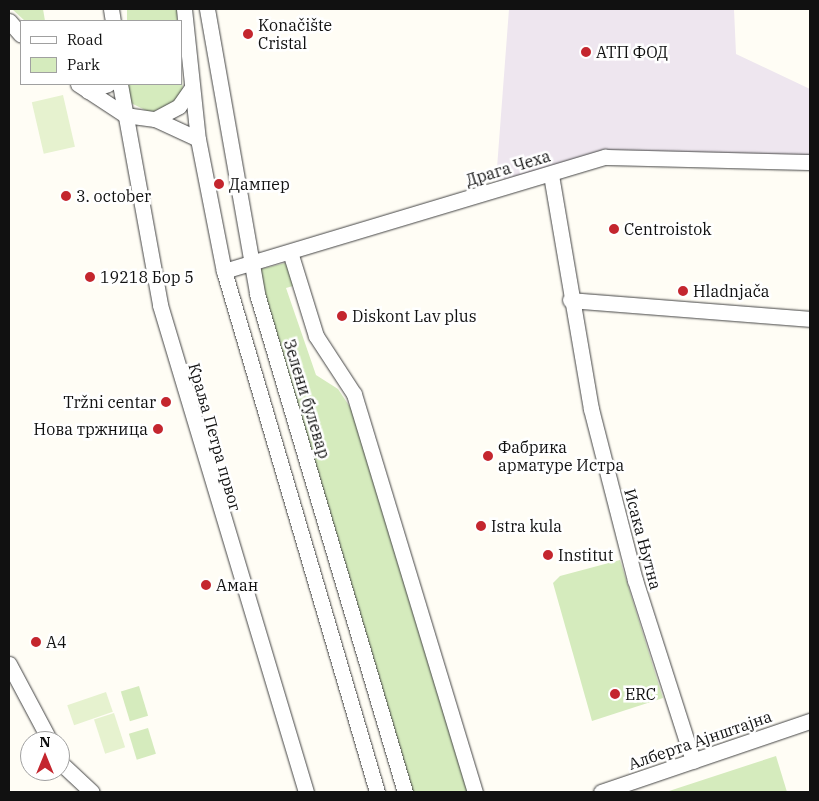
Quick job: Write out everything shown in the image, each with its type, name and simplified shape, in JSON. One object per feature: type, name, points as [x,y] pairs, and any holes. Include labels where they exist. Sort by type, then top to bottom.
[{"type":"street","points":[[184,9],[191,89],[198,139],[224,271],[377,792]]},
{"type":"street","name":"Зелени булевар","points":[[208,11],[251,266],[405,792]]},
{"type":"street","points":[[9,21],[20,34]]},
{"type":"street","points":[[83,88],[102,85]]},
{"type":"street","name":"Краља Петра првог","points":[[120,85],[162,312],[306,792]]},
{"type":"street","points":[[83,88],[126,116],[155,120],[198,139]]},
{"type":"street","points":[[155,120],[179,106],[191,89]]},
{"type":"street","name":"Драга Чеха","points":[[224,271],[251,266],[290,252],[551,175],[604,157],[810,162]]},
{"type":"street","name":"Исака Њутна","points":[[551,175],[570,300],[591,409],[625,543],[693,760]]},
{"type":"street","points":[[290,252],[316,336],[354,394],[475,792]]},
{"type":"street","points":[[570,300],[810,319]]},
{"type":"street","points":[[9,664],[45,731]]},
{"type":"street","name":"Алберта Ајнштајна","points":[[601,792],[810,721]]},
{"type":"street","points":[[70,770],[92,792]]},
{"type":"street","points":[[70,778],[77,792]]},
{"type":"shaded area","points":[[509,9],[734,9],[736,54],[810,89],[810,157],[601,154],[496,181]]},
{"type":"green space","points":[[12,9],[43,9],[45,20],[24,20]]},
{"type":"green space","points":[[127,9],[177,9],[177,20],[127,20]]},
{"type":"green space","points":[[182,78],[183,92],[177,100],[151,113],[129,102],[127,85],[182,85]]},
{"type":"green space","points":[[63,95],[75,147],[44,154],[32,102]]},
{"type":"green space","points":[[285,263],[294,276],[293,286],[286,288],[316,375],[338,389],[352,410],[469,792],[413,792],[260,293],[261,269]]},
{"type":"green space","points":[[620,560],[663,698],[592,721],[553,583],[560,576]]},
{"type":"green space","points":[[139,686],[148,716],[130,721],[121,692]]},
{"type":"green space","points":[[106,692],[113,712],[74,725],[67,705]]},
{"type":"green space","points":[[114,713],[125,747],[105,754],[94,719]]},
{"type":"green space","points":[[148,728],[156,754],[137,760],[129,734]]},
{"type":"green space","points":[[776,756],[787,792],[666,792]]},
{"type":"waterway","points":[[722,792],[735,792]]},
{"type":"place","name":"Konačište Cristal","points":[[248,34]]},
{"type":"place","name":"АТП ФОД","points":[[586,52]]},
{"type":"place","name":"Дампер","points":[[219,184]]},
{"type":"place","name":"3. october","points":[[66,196]]},
{"type":"place","name":"Centroistok","points":[[614,229]]},
{"type":"place","name":"19218 Бор 5","points":[[90,277]]},
{"type":"place","name":"Hladnjača","points":[[683,291]]},
{"type":"place","name":"Diskont Lav plus","points":[[342,316]]},
{"type":"place","name":"Tržni centar","points":[[166,402]]},
{"type":"place","name":"Нова тржница","points":[[158,429]]},
{"type":"place","name":"Фабрика арматуре Истра","points":[[488,456]]},
{"type":"place","name":"Istra kula","points":[[481,526]]},
{"type":"place","name":"Institut","points":[[548,555]]},
{"type":"place","name":"Аман","points":[[206,585]]},
{"type":"place","name":"A4","points":[[36,642]]},
{"type":"place","name":"ERC","points":[[615,694]]}]
